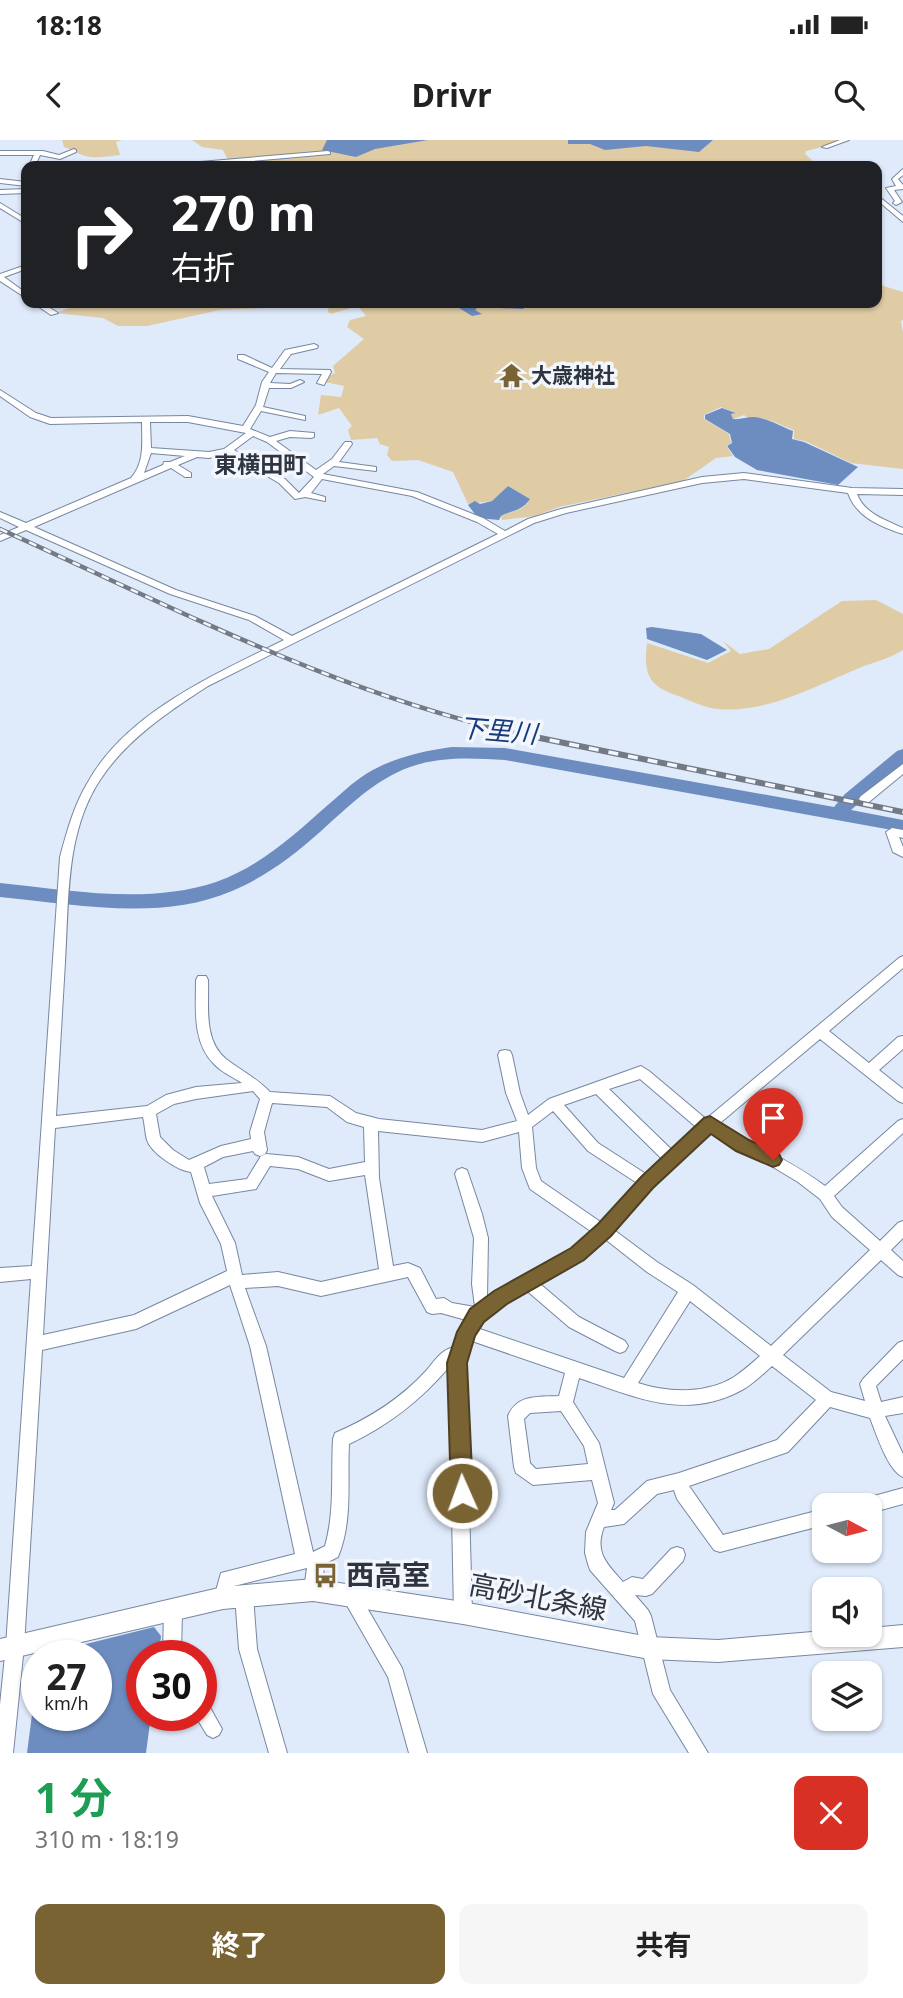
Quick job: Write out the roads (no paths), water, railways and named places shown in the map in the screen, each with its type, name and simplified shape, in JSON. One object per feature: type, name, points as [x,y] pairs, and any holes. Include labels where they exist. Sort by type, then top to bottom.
[{"type":"main road","name":"高砂北条線","points":[[7,1648],[233,1597],[313,1590],[463,1613],[649,1648],[718,1651],[903,1636]]},
{"type":"street","points":[[825,147],[846,140]]},
{"type":"street","points":[[0,153],[38,153],[60,157],[74,151]]},
{"type":"street","points":[[34,161],[38,153]]},
{"type":"street","points":[[234,161],[328,153]]},
{"type":"street","points":[[902,187],[895,179],[903,171]]},
{"type":"street","points":[[0,181],[21,186]]},
{"type":"street","points":[[900,205],[889,188],[902,187]]},
{"type":"street","points":[[0,192],[21,188]]},
{"type":"street","points":[[882,199],[900,205]]},
{"type":"street","points":[[882,201],[903,220]]},
{"type":"street","points":[[0,205],[21,217]]},
{"type":"street","points":[[0,277],[21,269]]},
{"type":"street","points":[[0,277],[21,292]]},
{"type":"street","points":[[46,308],[54,313]]},
{"type":"street","points":[[146,450],[209,455],[228,450],[249,431],[265,385],[288,352],[314,346]]},
{"type":"street","points":[[241,357],[273,371],[327,372],[321,383]]},
{"type":"street","points":[[265,385],[292,386],[300,382]]},
{"type":"street","points":[[0,392],[33,415],[50,421],[188,418],[249,431],[270,440],[318,475],[414,494],[480,520],[504,534]]},
{"type":"street","points":[[258,408],[302,418]]},
{"type":"street","points":[[135,480],[146,464],[146,420]]},
{"type":"street","points":[[270,440],[290,434],[311,435]]},
{"type":"street","points":[[304,494],[348,444]]},
{"type":"street","points":[[228,450],[282,481],[295,495],[304,494],[322,499]]},
{"type":"street","points":[[0,538],[197,454]]},
{"type":"street","points":[[331,463],[373,470]]},
{"type":"street","points":[[146,464],[173,465],[188,475]]},
{"type":"street","points":[[4,1753],[7,1648],[34,1344],[66,857],[84,798],[120,750],[161,711],[204,684],[531,521],[564,511],[702,481],[744,476],[852,491],[903,492]]},
{"type":"street","points":[[852,491],[853,499],[865,513],[903,531]]},
{"type":"street","points":[[0,515],[173,592],[252,618],[292,640]]},
{"type":"street","points":[[865,799],[903,768]]},
{"type":"street","points":[[903,834],[892,832],[897,849],[903,853]]},
{"type":"street","points":[[463,1613],[457,1363],[467,1332],[481,1313],[527,1282],[578,1254],[605,1230],[647,1182],[708,1125],[903,961]]},
{"type":"street","points":[[202,980],[203,1031],[207,1044],[219,1061],[254,1084],[267,1097],[330,1102],[352,1118],[371,1123],[455,1135],[482,1136],[525,1125],[555,1103],[641,1072],[648,1074],[673,1101],[708,1125],[803,1178],[825,1195],[837,1212],[903,1270]]},
{"type":"street","points":[[818,1031],[903,1097]]},
{"type":"street","points":[[870,1070],[903,1041]]},
{"type":"street","points":[[505,1055],[513,1093],[525,1125],[528,1168],[535,1185],[605,1230],[652,1267],[688,1290],[827,1399],[874,1410],[903,1405]]},
{"type":"street","points":[[49,1123],[149,1111],[171,1099],[196,1093],[247,1088],[254,1084]]},
{"type":"street","points":[[598,1087],[673,1160]]},
{"type":"street","points":[[266,1160],[257,1144],[257,1132],[267,1097]]},
{"type":"street","points":[[555,1103],[593,1147],[647,1182]]},
{"type":"street","points":[[149,1111],[154,1140],[167,1154],[187,1166],[221,1152],[257,1144]]},
{"type":"street","points":[[371,1123],[373,1167],[387,1273]]},
{"type":"street","points":[[825,1195],[903,1125]]},
{"type":"street","points":[[266,1160],[298,1163],[329,1175],[373,1167]]},
{"type":"street","points":[[204,1191],[251,1185],[266,1160]]},
{"type":"street","points":[[196,1164],[204,1191],[228,1243],[235,1278],[258,1346],[310,1560],[313,1590]]},
{"type":"street","points":[[462,1174],[479,1227],[482,1252],[481,1313]]},
{"type":"street","points":[[467,1332],[654,1396],[699,1398],[738,1384],[771,1357],[903,1228]]},
{"type":"street","points":[[34,1344],[136,1322],[235,1278],[278,1279],[321,1289],[408,1270],[415,1273],[432,1307],[444,1305],[448,1309],[481,1313]]},
{"type":"street","points":[[0,1275],[38,1272]]},
{"type":"street","points":[[527,1282],[574,1322],[620,1346]]},
{"type":"street","points":[[627,1387],[688,1290]]},
{"type":"street","points":[[903,1348],[868,1384],[874,1410],[893,1454],[903,1469]]},
{"type":"street","points":[[278,1753],[227,1579],[310,1560],[332,1551],[341,1510],[341,1439],[384,1419],[412,1398],[450,1355],[460,1354]]},
{"type":"street","points":[[574,1368],[565,1403],[591,1443],[606,1503],[594,1532],[593,1553],[596,1564],[642,1616],[662,1694],[699,1753]]},
{"type":"street","points":[[600,1519],[618,1518],[653,1487],[679,1481],[782,1446],[827,1399]]},
{"type":"street","points":[[565,1403],[526,1405],[516,1416],[522,1467],[533,1478],[598,1471]]},
{"type":"street","points":[[679,1481],[683,1493],[720,1544],[812,1520]]},
{"type":"street","points":[[882,1502],[903,1496]]},
{"type":"street","points":[[623,1595],[632,1586],[646,1588],[677,1555]]},
{"type":"street","points":[[350,1595],[396,1674],[418,1753]]},
{"type":"street","points":[[172,1640],[173,1610]]},
{"type":"street","points":[[0,1664],[7,1648]]},
{"type":"water","points":[[327,140],[428,140],[375,149],[356,157],[322,150]]},
{"type":"water","points":[[568,140],[713,140],[699,152],[646,146],[605,150],[590,144],[568,144]]},
{"type":"water","points":[[459,308],[477,308],[475,310],[482,314],[472,316]]},
{"type":"water","points":[[722,408],[736,413],[731,414],[733,419],[757,417],[793,431],[792,439],[858,467],[838,485],[757,470],[735,457],[727,446],[732,443],[730,434],[705,419],[705,415]]},
{"type":"water","points":[[508,486],[530,499],[524,506],[501,516],[499,520],[478,518],[468,505],[475,501],[480,504],[492,501]]},
{"type":"water","points":[[646,628],[701,634],[727,650],[707,660],[647,639]]},
{"type":"water","points":[[154,1627],[161,1636],[161,1640],[126,1640],[126,1731],[149,1731],[146,1753],[27,1753],[30,1731],[112,1731],[112,1640],[102,1640]]},
{"type":"waterway","name":"下里川","points":[[0,890],[129,901],[193,896],[224,887],[253,873],[284,852],[370,779],[403,763],[452,753],[505,754],[903,826]]},
{"type":"waterway","points":[[838,814],[851,798],[903,755]]},
{"type":"railway","points":[[0,529],[197,620],[331,676],[468,721],[534,737]]},
{"type":"railway","points":[[530,736],[534,737]]},
{"type":"railway","points":[[534,737],[903,812]]},
{"type":"railway","points":[[534,737],[539,738]]},
{"type":"place","name":"大歳神社","points":[[511,376]]},
{"type":"place","name":"西高室","points":[[326,1575]]},
{"type":"district","name":"東横田町","points":[[260,465]]}]
